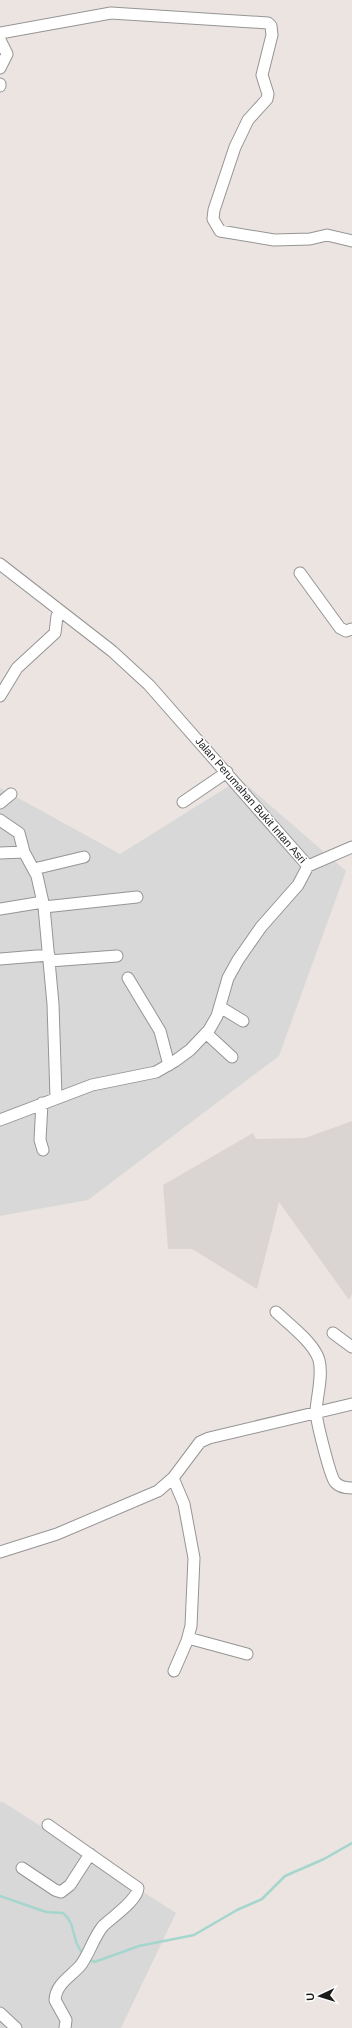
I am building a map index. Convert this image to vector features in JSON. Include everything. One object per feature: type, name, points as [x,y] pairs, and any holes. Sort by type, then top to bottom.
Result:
[{"type":"street","points":[[0,33],[111,14],[260,21],[270,24],[272,35],[262,75],[268,94],[267,99],[248,120],[238,140],[214,210],[213,219],[220,231],[230,234],[274,240],[310,239],[327,236],[352,241]]},
{"type":"street","points":[[0,40],[5,48],[6,55],[0,68]]},
{"type":"street","name":"Jalan Perumahan Bukit Intan Asri","points":[[0,564],[112,651],[149,685],[308,866],[302,880],[261,927],[238,960],[228,978],[217,1016],[206,1033],[190,1050],[169,1065],[152,1073],[100,1083],[56,1097],[0,1120]]},
{"type":"street","points":[[300,573],[340,628],[346,631],[352,629]]},
{"type":"street","points":[[0,696],[17,668],[55,633],[56,616],[60,611]]},
{"type":"street","points":[[183,802],[227,772]]},
{"type":"street","points":[[0,803],[11,794]]},
{"type":"street","points":[[0,820],[17,831],[24,852],[34,869],[44,905],[49,958],[56,1097]]},
{"type":"street","points":[[308,866],[352,847]]},
{"type":"street","points":[[0,853],[24,852]]},
{"type":"street","points":[[34,869],[84,857]]},
{"type":"street","points":[[0,909],[137,897]]},
{"type":"street","points":[[0,959],[116,956]]},
{"type":"street","points":[[128,978],[160,1031],[169,1065]]},
{"type":"street","points":[[220,1007],[243,1022]]},
{"type":"street","points":[[206,1033],[232,1057]]},
{"type":"street","points":[[42,1103],[40,1140],[43,1150]]},
{"type":"street","points":[[276,1312],[307,1342],[317,1355],[320,1367],[316,1413],[333,1479],[338,1485],[352,1488]]},
{"type":"street","points":[[333,1333],[352,1347]]},
{"type":"street","points":[[0,1552],[57,1534],[158,1491],[173,1478],[200,1442],[209,1438],[352,1404]]},
{"type":"street","points":[[173,1478],[184,1504],[194,1558],[191,1626],[188,1638],[174,1671]]},
{"type":"street","points":[[188,1638],[248,1654]]},
{"type":"street","points":[[48,1825],[136,1885],[138,1890],[128,1903],[102,1927],[80,1966],[68,1977],[56,1994],[56,2005],[66,2020],[65,2028]]},
{"type":"street","points":[[22,1868],[55,1890],[61,1892],[70,1885],[90,1854]]},
{"type":"street","points":[[0,2013],[16,2028]]},
{"type":"shaded area","points":[[240,779],[346,871],[279,1056],[88,1200],[0,1216],[0,788],[120,854]]},
{"type":"shaded area","points":[[352,1121],[352,1294],[349,1300],[279,1202],[257,1289],[192,1249],[168,1249],[163,1185],[253,1133],[256,1139],[305,1138]]},
{"type":"shaded area","points":[[0,1802],[3,1802],[176,1913],[121,2028],[0,2028]]},
{"type":"waterway","points":[[88,1958],[94,1962],[139,1946],[194,1935],[237,1910],[262,1899],[285,1876],[324,1859],[352,1843]]},
{"type":"waterway","points":[[0,1896],[46,1912],[63,1913],[70,1922],[77,1944],[84,1954]]}]
